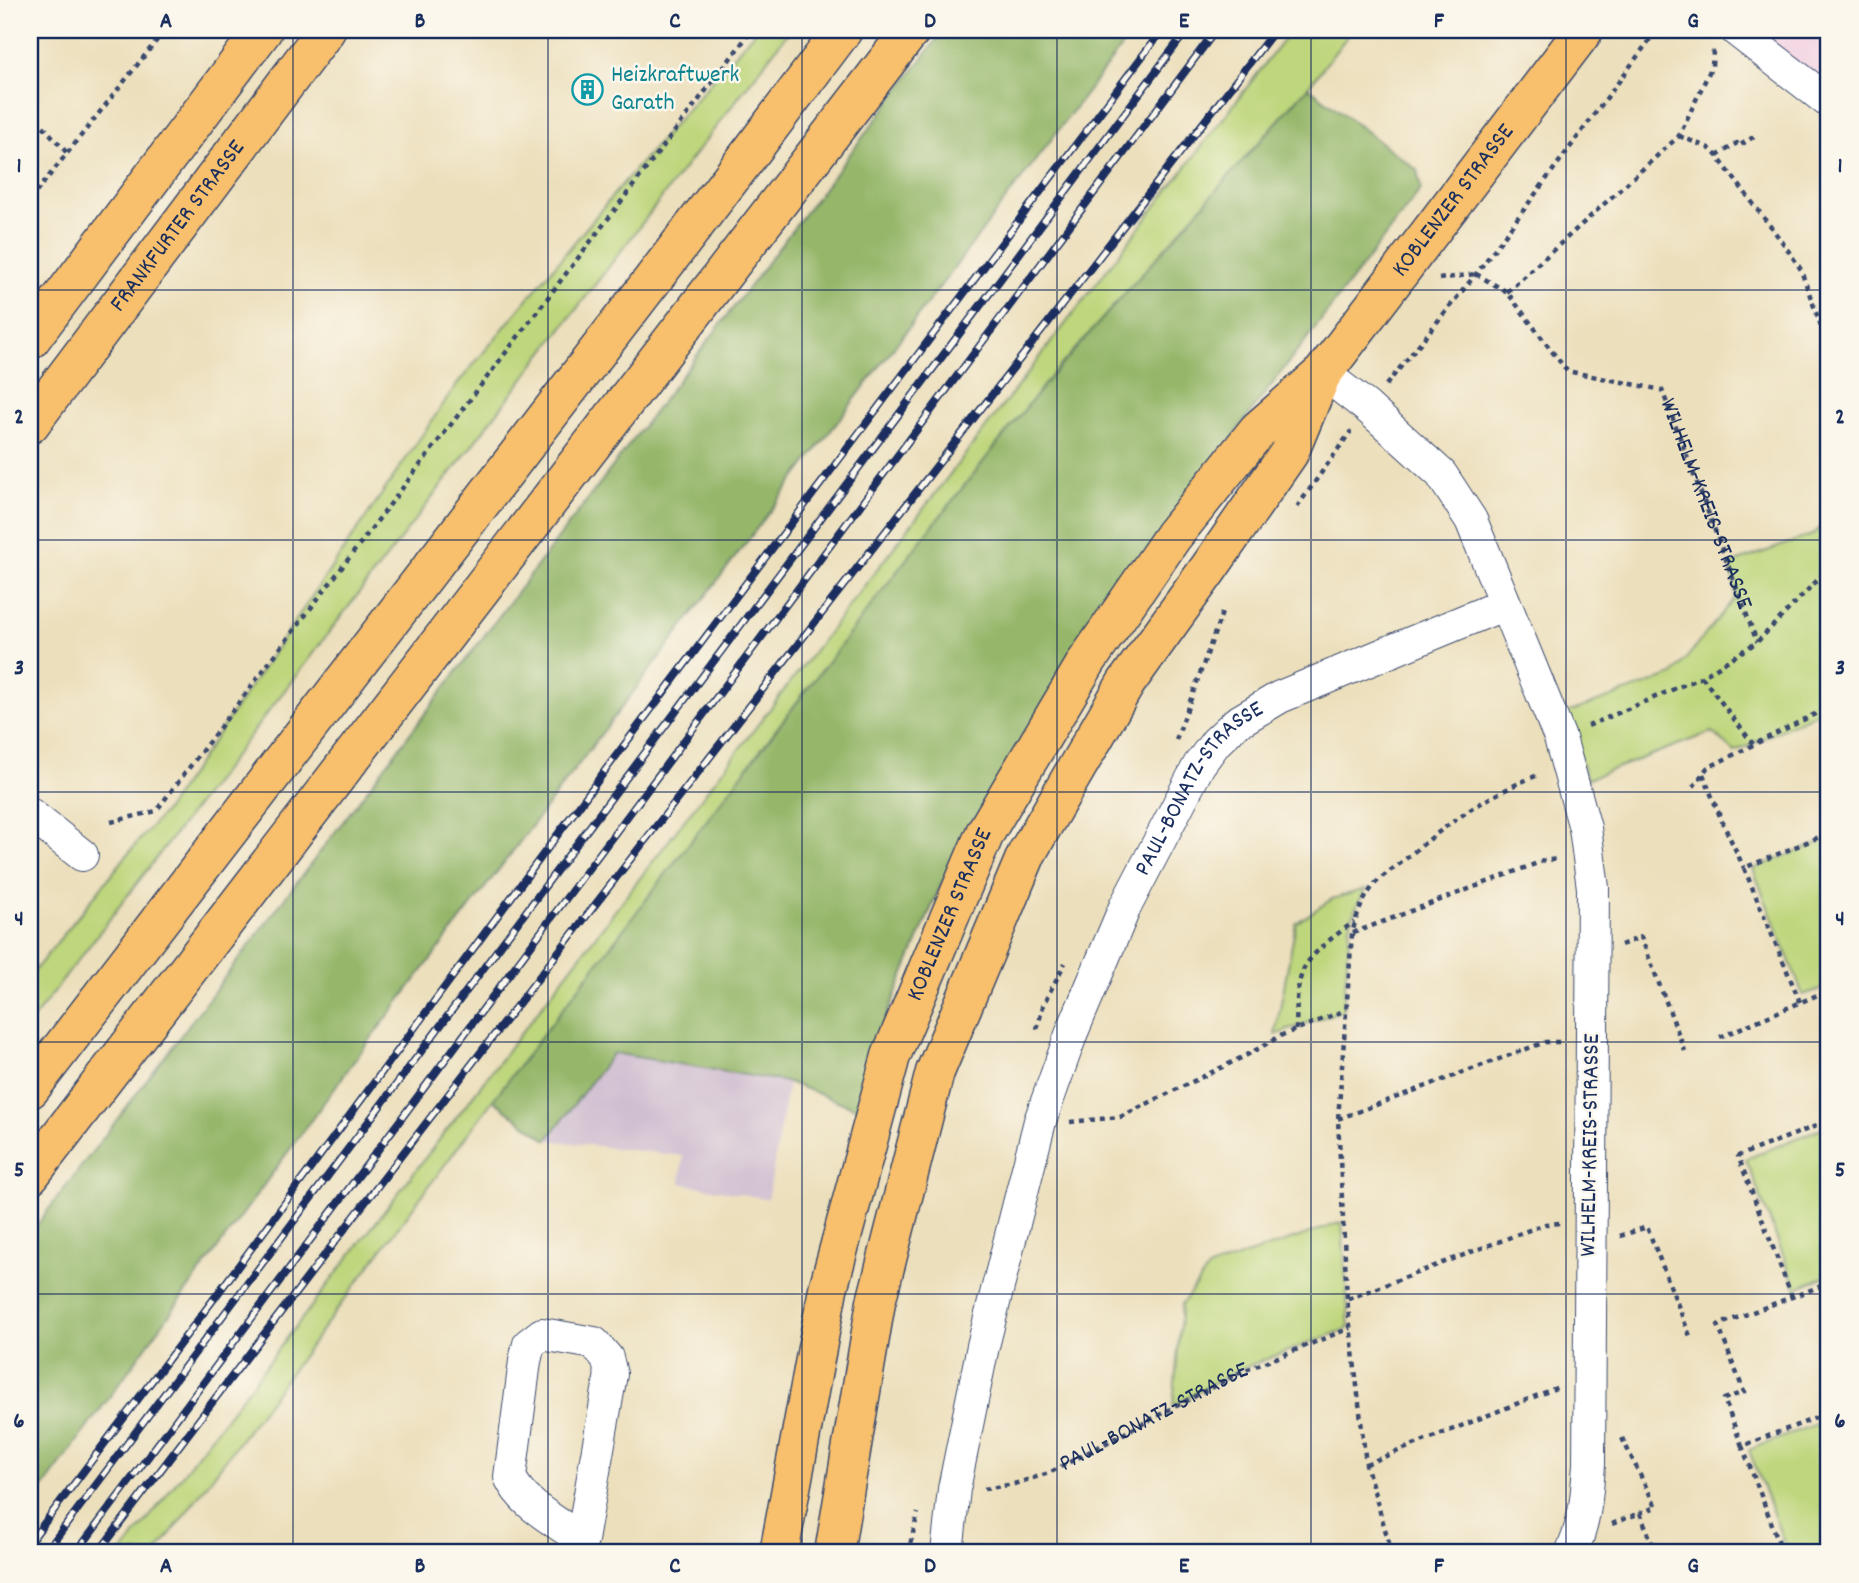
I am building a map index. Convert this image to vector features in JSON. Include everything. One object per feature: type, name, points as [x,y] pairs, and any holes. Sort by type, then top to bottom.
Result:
[{"type":"main road","name":"FRANKFURTER STRASSE","points":[[30,340],[263,30]]},
{"type":"main road","name":"FRANKFURTER STRASSE","points":[[30,424],[326,30]]},
{"type":"main road","points":[[30,1088],[843,30]]},
{"type":"main road","points":[[30,1175],[912,30]]},
{"type":"main road","name":"KOBLENZER STRASSE","points":[[779,1553],[828,1289],[891,1056],[985,833],[1087,661],[1173,536],[1258,430],[1323,373],[1584,30]]},
{"type":"main road","name":"KOBLENZER STRASSE","points":[[834,1553],[876,1302],[935,1072],[1027,853],[1126,683],[1289,453],[1323,373]]},
{"type":"street","points":[[1725,36],[1829,102]]},
{"type":"street","name":"WILHELM-KREIS-STRASSE","points":[[1323,373],[1367,407],[1441,474],[1471,520],[1564,751],[1585,828],[1593,888],[1589,1464],[1586,1511],[1575,1545]]},
{"type":"street","name":"PAUL-BONATZ-STRASSE","points":[[947,1553],[954,1489],[983,1346],[1040,1121],[1072,1032],[1125,907],[1199,765],[1216,742],[1236,723],[1280,697],[1505,604]]},
{"type":"street","points":[[30,814],[82,855]]},
{"type":"street","points":[[542,1334],[594,1343],[607,1359],[611,1374],[580,1547],[523,1496],[510,1478],[525,1361],[529,1344],[542,1334]]},
{"type":"path","points":[[30,200],[165,30]]},
{"type":"path","points":[[111,822],[156,811],[752,30]]},
{"type":"path","points":[[1367,407],[1476,274],[1657,30]]},
{"type":"path","points":[[1507,292],[1679,136],[1725,36]]},
{"type":"path","points":[[30,111],[67,153]]},
{"type":"path","points":[[1717,156],[1758,134]]},
{"type":"path","points":[[1679,136],[1709,148],[1717,156],[1783,243],[1800,268],[1829,348]]},
{"type":"path","name":"WILHELM-KREIS-STRASSE","points":[[1476,274],[1507,292],[1567,372],[1662,390],[1757,642]]},
{"type":"path","name":"WILHELM-KREIS-STRASSE","points":[[1564,751],[1702,677],[1757,642],[1829,568]]},
{"type":"path","points":[[1702,677],[1753,744]]},
{"type":"path","points":[[1693,787],[1707,768],[1829,707]]},
{"type":"path","points":[[1392,1553],[1366,1464],[1348,1299],[1338,1119],[1352,934],[1357,914],[1373,886],[1446,825],[1517,784],[1564,751]]},
{"type":"path","points":[[1703,774],[1800,1002]]},
{"type":"path","points":[[1744,868],[1829,833]]},
{"type":"path","points":[[1352,934],[1543,861]]},
{"type":"path","points":[[1296,1030],[1299,989],[1307,964],[1339,933],[1355,922]]},
{"type":"path","points":[[1593,956],[1641,937],[1685,1051]]},
{"type":"path","points":[[1720,1037],[1829,990]]},
{"type":"path","points":[[1040,1121],[1072,1122],[1120,1117],[1282,1035],[1346,1010]]},
{"type":"path","points":[[1338,1119],[1545,1042]]},
{"type":"path","points":[[1793,1297],[1738,1156],[1829,1121]]},
{"type":"path","points":[[1348,1299],[1545,1224]]},
{"type":"path","points":[[1590,1247],[1647,1227],[1690,1336]]},
{"type":"path","points":[[1783,1553],[1724,1399],[1744,1392],[1718,1325],[1829,1283]]},
{"type":"path","name":"PAUL-BONATZ-STRASSE","points":[[954,1489],[990,1489],[1049,1473],[1241,1372],[1350,1328]]},
{"type":"path","points":[[1366,1464],[1531,1399]]},
{"type":"path","points":[[1742,1446],[1829,1413]]},
{"type":"path","points":[[1575,1545],[1656,1507],[1620,1434]]},
{"type":"path","points":[[1640,1513],[1656,1553]]},
{"type":"shaded area","points":[[1736,30],[1829,30],[1829,102]]},
{"type":"shaded area","points":[[613,1053],[788,1082],[768,1199],[680,1183],[683,1156],[547,1140]]},
{"type":"green space","points":[[756,30],[790,30],[30,1023],[30,976],[166,810],[455,387],[620,187]]},
{"type":"green space","points":[[944,30],[1134,30],[357,1057],[30,1506],[30,1234]]},
{"type":"green space","points":[[1291,30],[1352,30],[1308,87],[1048,380],[915,548],[493,1100],[156,1553],[122,1553]]},
{"type":"green space","points":[[1308,87],[1417,170],[1421,189],[1241,425],[967,832],[942,882],[886,1017],[858,1109],[788,1082],[613,1053],[547,1140],[493,1100],[915,548],[1048,380]]},
{"type":"green space","points":[[1829,520],[1829,707],[1735,752],[1712,732],[1587,779],[1564,714],[1673,675],[1736,596],[1730,564],[1812,535]]},
{"type":"green space","points":[[1829,839],[1829,986],[1803,995],[1753,869]]},
{"type":"green space","points":[[1366,889],[1355,909],[1350,926],[1343,1010],[1275,1035],[1296,923],[1332,899]]},
{"type":"green space","points":[[1829,1125],[1829,1275],[1796,1288],[1746,1159]]},
{"type":"green space","points":[[1342,1222],[1349,1328],[1240,1369],[1173,1406],[1182,1304],[1209,1268]]},
{"type":"green space","points":[[1829,1419],[1829,1553],[1788,1553],[1749,1450]]},
{"type":"railway","points":[[30,1542],[1162,30]]},
{"type":"railway","points":[[45,1553],[1187,30]]},
{"type":"railway","points":[[76,1553],[1216,30]]},
{"type":"railway","points":[[98,1553],[537,980],[1275,30]]},
{"type":"place","name":"Heizkraftwerk Garath","points":[[588,90]]}]
